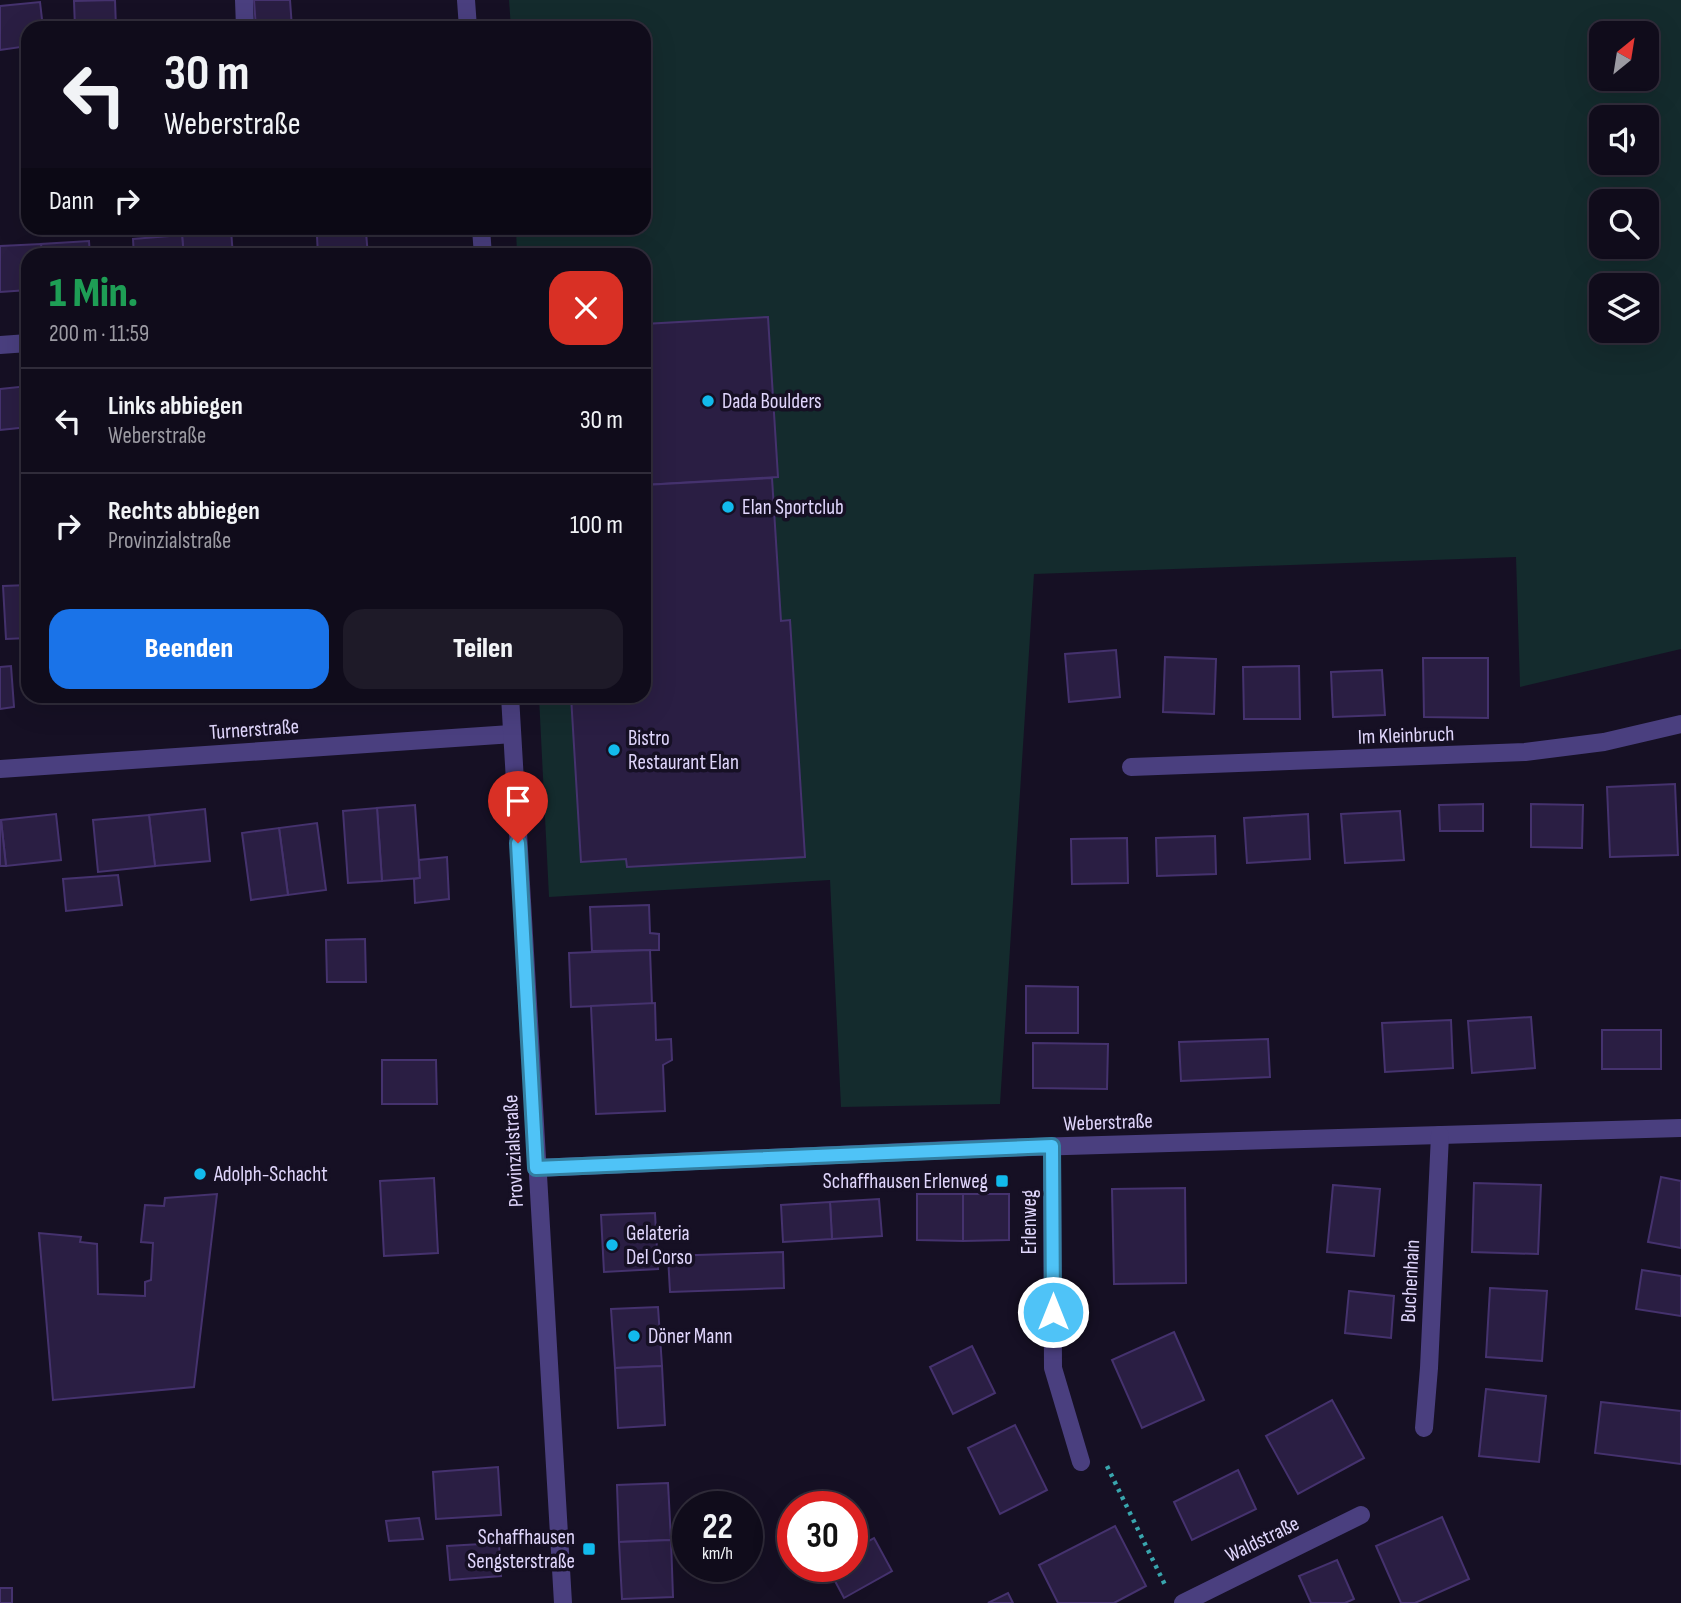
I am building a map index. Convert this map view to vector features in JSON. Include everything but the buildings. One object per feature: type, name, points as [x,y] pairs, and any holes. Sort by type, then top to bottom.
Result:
[{"type":"street","points":[[244,0],[245,21]]},
{"type":"street","points":[[466,0],[468,21]]},
{"type":"street","points":[[0,345],[21,344]]},
{"type":"street","name":"Provinzialstraße","points":[[510,703],[563,1603]]},
{"type":"street","name":"Im Kleinbruch","points":[[1131,767],[1525,752],[1604,742],[1681,724]]},
{"type":"street","name":"Turnerstraße","points":[[0,769],[512,734]]},
{"type":"street","name":"Weberstraße","points":[[536,1168],[1052,1146],[1681,1128]]},
{"type":"street","name":"Buchenhain","points":[[1424,1428],[1440,1135]]},
{"type":"street","name":"Erlenweg","points":[[1052,1146],[1053,1368],[1081,1462]]},
{"type":"street","name":"Waldstraße","points":[[1183,1603],[1361,1515]]},
{"type":"path","points":[[1081,1462],[1104,1460],[1168,1591]]},
{"type":"green space","points":[[509,0],[1681,0],[1681,649],[1520,687],[1516,557],[1034,574],[1000,1104],[841,1107],[830,880],[549,897],[539,703],[651,703],[651,248],[517,248],[516,235],[651,235],[651,21],[510,21]]},
{"type":"place","name":"Dada Boulders","points":[[708,401]]},
{"type":"place","name":"Elan Sportclub","points":[[728,507]]},
{"type":"place","name":"Bistro Restaurant Elan","points":[[614,750]]},
{"type":"place","name":"Adolph-Schacht","points":[[200,1174]]},
{"type":"place","name":"Schaffhausen Erlenweg","points":[[1002,1181]]},
{"type":"place","name":"Gelateria Del Corso","points":[[612,1245]]},
{"type":"place","name":"Döner Mann","points":[[634,1336]]},
{"type":"place","name":"Schaffhausen Sengsterstraße","points":[[589,1549]]},
{"type":"route","points":[[518,843],[536,1168],[1052,1146],[1053,1312]]}]
